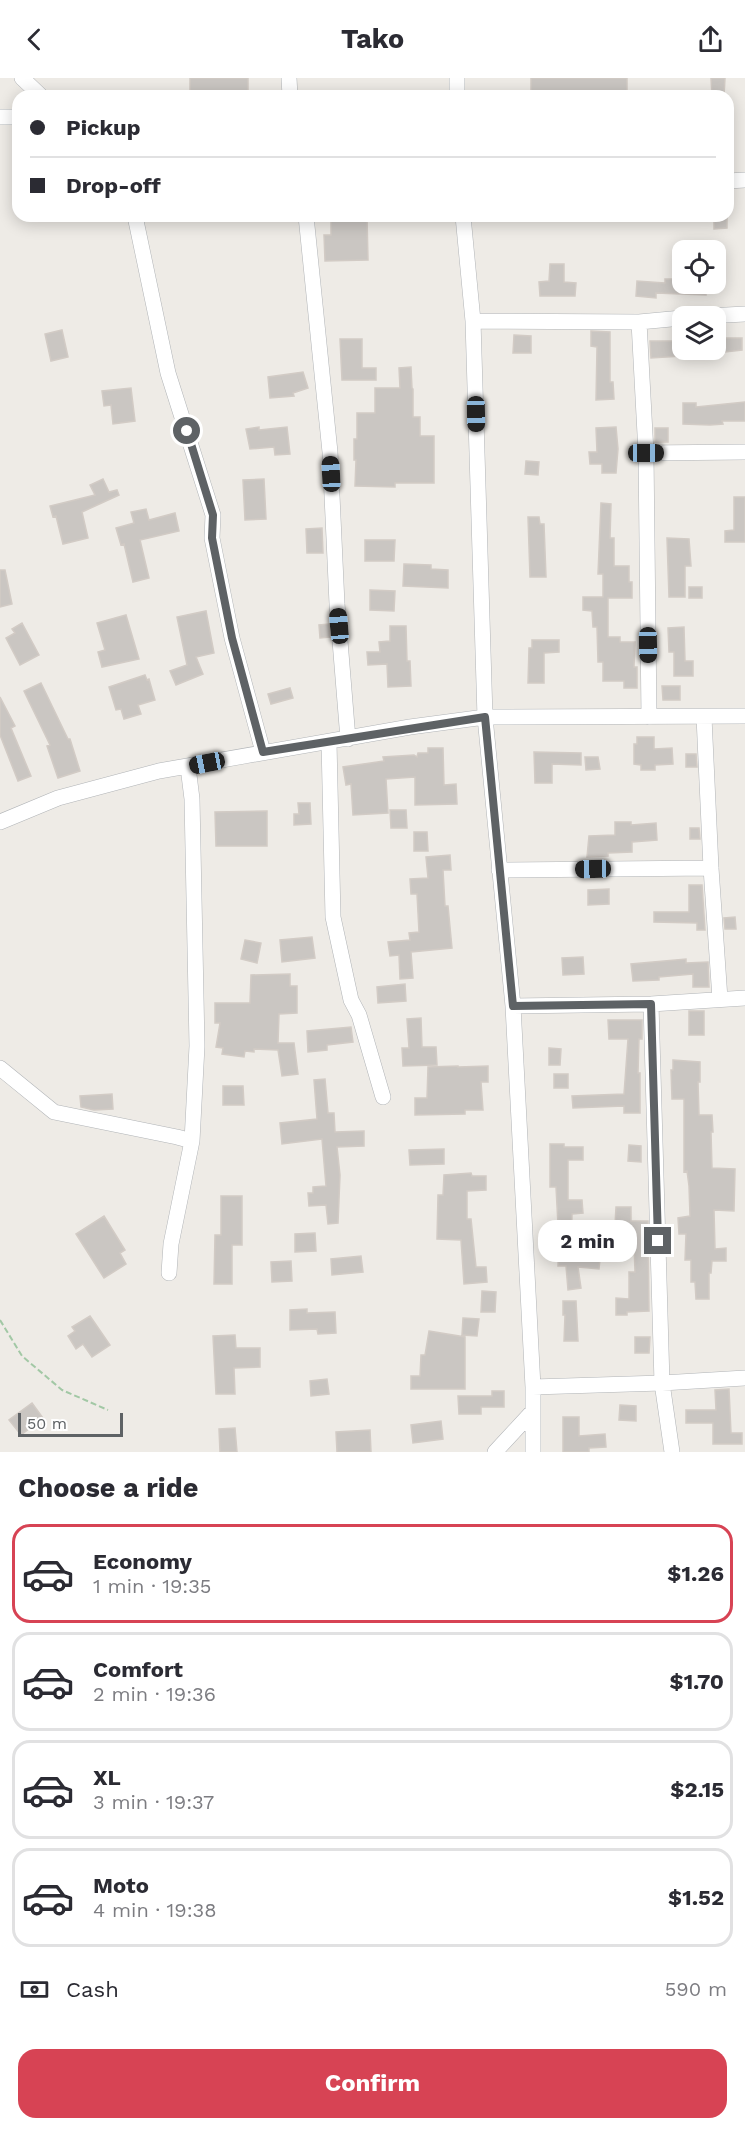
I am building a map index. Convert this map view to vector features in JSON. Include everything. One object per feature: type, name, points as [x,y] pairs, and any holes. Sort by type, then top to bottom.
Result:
[{"type":"street","points":[[22,78],[35,90]]},
{"type":"street","points":[[136,222],[168,373],[213,515],[212,538],[232,638],[263,752]]},
{"type":"street","points":[[307,222],[330,452],[337,604],[348,740]]},
{"type":"street","points":[[464,222],[473,321],[485,717],[513,1006],[533,1387],[533,1452]]},
{"type":"street","points":[[726,315],[745,314]]},
{"type":"street","points":[[473,321],[639,322],[672,319]]},
{"type":"street","points":[[639,322],[646,453],[649,717]]},
{"type":"street","points":[[646,453],[745,452]]},
{"type":"street","points":[[0,822],[58,798],[159,771],[263,752],[348,740],[411,727],[485,717],[745,716]]},
{"type":"street","points":[[704,717],[720,999]]},
{"type":"street","points":[[329,742],[333,917],[351,1000],[359,1015],[383,1097]]},
{"type":"street","points":[[169,1273],[171,1244],[192,1142],[197,1046],[192,799],[188,767]]},
{"type":"street","points":[[499,870],[711,868]]},
{"type":"street","points":[[513,1006],[651,1004],[745,998]]},
{"type":"street","points":[[651,1004],[662,1383],[672,1452]]},
{"type":"street","points":[[0,1068],[54,1112],[192,1142]]},
{"type":"street","points":[[533,1387],[745,1378]]},
{"type":"street","points":[[495,1452],[532,1412]]},
{"type":"path","points":[[0,1320],[22,1356],[62,1390],[108,1410]]},
{"type":"building","points":[[190,78],[248,78],[248,90],[190,90]]},
{"type":"building","points":[[531,78],[627,78],[627,90],[531,90]]},
{"type":"building","points":[[711,78],[725,78],[724,90],[712,90]]},
{"type":"building","points":[[331,222],[367,222],[368,260],[325,261],[324,235],[331,235]]},
{"type":"building","points":[[714,222],[727,222],[727,228],[714,229]]},
{"type":"building","points":[[550,264],[564,264],[564,282],[576,283],[575,296],[540,296],[539,282],[549,281]]},
{"type":"building","points":[[665,279],[672,279],[672,294],[656,293],[656,298],[636,296],[637,281],[665,283]]},
{"type":"building","points":[[62,330],[68,357],[51,361],[45,334]]},
{"type":"building","points":[[591,331],[610,332],[610,382],[613,382],[614,399],[596,400],[597,347],[591,346]]},
{"type":"building","points":[[514,335],[531,336],[531,353],[513,353]]},
{"type":"building","points":[[726,338],[742,338],[742,350],[726,352]]},
{"type":"building","points":[[340,339],[362,339],[362,368],[376,368],[376,380],[342,380]]},
{"type":"building","points":[[650,341],[672,341],[672,357],[651,358]]},
{"type":"building","points":[[411,367],[413,417],[420,417],[420,436],[434,436],[434,483],[395,483],[395,487],[355,486],[354,439],[357,439],[357,413],[375,413],[375,388],[400,388],[399,368]]},
{"type":"building","points":[[303,372],[308,388],[293,393],[294,396],[270,398],[268,377]]},
{"type":"building","points":[[131,388],[135,421],[113,424],[111,405],[104,406],[102,391]]},
{"type":"building","points":[[745,402],[745,421],[722,421],[723,424],[710,425],[683,424],[683,403],[696,403],[696,407]]},
{"type":"building","points":[[259,427],[259,430],[287,427],[290,454],[275,455],[274,447],[250,449],[246,429]]},
{"type":"building","points":[[616,427],[618,449],[616,473],[602,473],[602,464],[590,464],[589,452],[597,452],[596,428]]},
{"type":"building","points":[[655,428],[668,428],[668,442],[655,442]]},
{"type":"building","points":[[526,461],[539,462],[538,475],[525,474]]},
{"type":"building","points":[[103,479],[109,492],[117,490],[119,495],[82,512],[88,538],[63,544],[56,516],[53,517],[50,506],[95,495],[90,485]]},
{"type":"building","points":[[264,479],[266,519],[245,520],[243,480]]},
{"type":"building","points":[[734,497],[745,497],[745,542],[725,542],[725,531],[734,530]]},
{"type":"building","points":[[601,503],[611,504],[610,538],[614,538],[614,566],[629,566],[629,582],[632,582],[632,598],[608,598],[608,637],[620,637],[620,642],[635,642],[634,667],[637,667],[637,688],[624,688],[624,681],[603,681],[603,662],[598,662],[597,627],[593,627],[592,611],[583,610],[583,597],[603,597],[603,574],[598,574]]},
{"type":"building","points":[[146,509],[149,520],[175,513],[179,531],[140,540],[149,578],[133,582],[124,544],[121,545],[116,528],[134,523],[131,512]]},
{"type":"building","points":[[528,517],[539,517],[540,524],[544,524],[546,577],[530,577]]},
{"type":"building","points":[[322,528],[323,553],[307,553],[306,529]]},
{"type":"building","points":[[667,538],[689,539],[691,566],[685,566],[685,597],[669,597]]},
{"type":"building","points":[[365,540],[395,540],[394,561],[365,561]]},
{"type":"building","points":[[404,564],[431,565],[431,569],[448,570],[448,588],[403,586]]},
{"type":"building","points":[[0,570],[5,570],[12,604],[0,607]]},
{"type":"building","points":[[689,587],[702,587],[702,598],[689,598]]},
{"type":"building","points":[[370,590],[395,591],[394,611],[370,610]]},
{"type":"building","points":[[206,611],[214,653],[196,657],[203,674],[176,685],[170,671],[187,665],[177,617]]},
{"type":"building","points":[[126,615],[139,659],[102,667],[98,652],[105,650],[97,623]]},
{"type":"building","points":[[22,623],[39,655],[20,665],[6,638],[15,633],[12,629]]},
{"type":"building","points":[[329,624],[330,637],[320,638],[319,625]]},
{"type":"building","points":[[390,626],[406,626],[407,661],[410,661],[411,686],[388,687],[387,664],[368,665],[367,652],[380,652],[379,642],[390,641]]},
{"type":"building","points":[[684,627],[685,661],[693,661],[693,676],[674,676],[674,652],[669,652],[668,628]]},
{"type":"building","points":[[532,640],[559,640],[559,652],[544,653],[544,683],[528,683],[529,648],[532,648]]},
{"type":"building","points":[[145,675],[147,680],[149,679],[155,700],[138,705],[141,714],[124,719],[121,709],[116,710],[109,687]]},
{"type":"building","points":[[41,683],[70,739],[80,771],[58,778],[47,746],[50,745],[24,691]]},
{"type":"building","points":[[662,686],[680,686],[680,700],[663,700]]},
{"type":"building","points":[[290,688],[293,698],[271,704],[268,694]]},
{"type":"building","points":[[0,697],[15,726],[11,728],[31,776],[18,781],[0,735]]},
{"type":"building","points":[[637,737],[654,737],[654,749],[672,748],[673,764],[655,765],[655,770],[641,770],[641,765],[634,764],[634,744],[637,744]]},
{"type":"building","points":[[428,748],[443,748],[444,785],[456,784],[457,804],[415,805],[415,777],[386,779],[388,813],[353,815],[351,784],[346,785],[343,767],[384,761],[383,757],[414,755],[417,757],[418,753],[428,753]]},
{"type":"building","points":[[534,752],[581,753],[581,765],[552,764],[552,783],[535,783]]},
{"type":"building","points":[[686,754],[696,754],[697,767],[686,767]]},
{"type":"building","points":[[585,757],[598,757],[600,769],[586,770]]},
{"type":"building","points":[[298,803],[310,803],[311,824],[294,825],[294,814],[299,814]]},
{"type":"building","points":[[390,810],[406,810],[407,828],[391,828]]},
{"type":"building","points":[[267,811],[267,846],[216,846],[215,812]]},
{"type":"building","points":[[615,822],[631,822],[631,825],[656,823],[657,840],[632,842],[632,852],[587,857],[589,836],[615,835]]},
{"type":"building","points":[[690,828],[699,828],[700,839],[690,839]]},
{"type":"building","points":[[414,832],[427,832],[428,851],[414,851]]},
{"type":"building","points":[[450,855],[451,870],[443,870],[445,906],[448,906],[452,948],[411,952],[413,978],[400,979],[399,955],[390,956],[388,942],[410,940],[409,933],[419,932],[417,894],[411,894],[410,879],[428,878],[426,857]]},
{"type":"building","points":[[689,885],[702,885],[705,930],[697,930],[697,923],[654,922],[654,912],[689,912]]},
{"type":"building","points":[[609,889],[609,904],[588,905],[588,890]]},
{"type":"building","points":[[735,917],[736,929],[725,929],[724,918]]},
{"type":"building","points":[[312,937],[315,958],[282,962],[280,940]]},
{"type":"building","points":[[245,940],[261,943],[257,963],[241,959]]},
{"type":"building","points":[[583,957],[584,974],[563,975],[562,958]]},
{"type":"building","points":[[686,959],[686,963],[708,962],[709,987],[693,987],[693,974],[659,977],[659,980],[633,981],[631,964]]},
{"type":"building","points":[[290,974],[290,986],[297,986],[297,1013],[279,1014],[278,1043],[294,1043],[298,1074],[282,1076],[278,1050],[254,1049],[254,1052],[245,1051],[244,1057],[222,1054],[223,1048],[216,1047],[220,1023],[215,1023],[215,1003],[250,1003],[251,975]]},
{"type":"building","points":[[405,984],[406,1001],[378,1003],[377,987]]},
{"type":"building","points":[[689,1011],[704,1011],[704,1035],[689,1035]]},
{"type":"building","points":[[421,1018],[422,1047],[436,1047],[437,1065],[403,1066],[402,1048],[409,1048],[407,1019]]},
{"type":"building","points":[[608,1020],[642,1020],[638,1073],[640,1073],[640,1113],[624,1113],[624,1106],[573,1108],[572,1096],[624,1094],[628,1039],[609,1039]]},
{"type":"building","points":[[351,1027],[353,1042],[327,1045],[327,1050],[308,1052],[307,1031]]},
{"type":"building","points":[[549,1048],[561,1049],[560,1065],[549,1065]]},
{"type":"building","points":[[673,1060],[700,1062],[699,1115],[712,1115],[712,1168],[735,1169],[734,1211],[714,1210],[715,1249],[726,1248],[726,1261],[712,1261],[711,1273],[709,1273],[709,1299],[696,1299],[695,1282],[691,1282],[691,1260],[685,1260],[686,1234],[679,1234],[678,1218],[690,1216],[689,1186],[687,1171],[684,1172],[684,1099],[672,1099]]},
{"type":"building","points":[[488,1066],[488,1082],[481,1082],[483,1110],[465,1110],[465,1114],[415,1115],[415,1098],[427,1098],[428,1067]]},
{"type":"building","points":[[554,1074],[568,1074],[568,1088],[554,1088]]},
{"type":"building","points":[[325,1079],[328,1113],[334,1113],[335,1132],[364,1131],[364,1146],[337,1147],[340,1175],[338,1223],[328,1224],[326,1205],[309,1206],[308,1193],[313,1193],[313,1187],[326,1186],[322,1139],[282,1144],[280,1123],[317,1119],[314,1080]]},
{"type":"building","points":[[223,1086],[243,1086],[244,1105],[223,1105]]},
{"type":"building","points":[[112,1094],[113,1109],[94,1110],[81,1107],[80,1096]]},
{"type":"building","points":[[550,1144],[583,1147],[583,1160],[568,1160],[568,1200],[582,1200],[583,1213],[572,1214],[571,1249],[601,1250],[599,1269],[578,1267],[581,1288],[568,1290],[566,1266],[558,1266],[559,1243],[554,1243],[554,1225],[558,1225],[556,1187],[550,1187]]},
{"type":"building","points":[[629,1145],[641,1146],[641,1162],[628,1161]]},
{"type":"building","points":[[444,1149],[444,1164],[410,1165],[409,1150]]},
{"type":"building","points":[[471,1173],[472,1176],[486,1176],[486,1190],[467,1191],[467,1219],[471,1219],[476,1267],[486,1267],[487,1282],[464,1284],[461,1240],[437,1239],[438,1195],[443,1195],[444,1175]]},
{"type":"building","points":[[221,1196],[242,1196],[242,1245],[232,1245],[232,1284],[214,1284],[215,1235],[221,1235]]},
{"type":"building","points":[[616,1207],[631,1207],[631,1221],[648,1221],[649,1311],[616,1315],[616,1298],[629,1299],[629,1272],[635,1272],[634,1243],[602,1243],[602,1230],[609,1230],[609,1225],[615,1225]]},
{"type":"building","points":[[104,1216],[125,1250],[120,1253],[126,1264],[104,1278],[76,1234]]},
{"type":"building","points":[[315,1233],[316,1251],[295,1252],[295,1234]]},
{"type":"building","points":[[361,1256],[363,1272],[332,1275],[331,1259]]},
{"type":"building","points":[[291,1261],[292,1281],[272,1282],[271,1262]]},
{"type":"building","points":[[482,1291],[496,1292],[495,1312],[481,1312]]},
{"type":"building","points":[[563,1301],[576,1301],[578,1341],[564,1341]]},
{"type":"building","points":[[307,1309],[307,1313],[335,1312],[336,1333],[318,1334],[317,1329],[290,1330],[290,1310]]},
{"type":"building","points":[[90,1316],[110,1345],[92,1357],[83,1344],[76,1349],[68,1336],[75,1331],[72,1327]]},
{"type":"building","points":[[463,1318],[479,1319],[477,1336],[462,1335]]},
{"type":"building","points":[[429,1331],[465,1337],[465,1389],[411,1389],[411,1376],[420,1376],[421,1355],[425,1355]]},
{"type":"building","points":[[235,1335],[236,1348],[260,1348],[260,1367],[234,1368],[235,1394],[216,1394],[213,1336]]},
{"type":"building","points":[[635,1337],[650,1337],[649,1353],[635,1353]]},
{"type":"building","points":[[327,1379],[329,1394],[311,1396],[310,1381]]},
{"type":"building","points":[[729,1389],[731,1433],[742,1433],[742,1444],[713,1444],[713,1423],[686,1423],[686,1410],[716,1410],[715,1390]]},
{"type":"building","points":[[492,1391],[504,1391],[504,1407],[481,1407],[481,1414],[459,1414],[458,1396],[492,1396]]},
{"type":"building","points":[[32,1403],[43,1418],[21,1435],[9,1420]]},
{"type":"building","points":[[620,1405],[636,1406],[636,1421],[619,1420]]},
{"type":"building","points":[[563,1417],[579,1417],[579,1436],[605,1434],[606,1447],[589,1448],[589,1452],[563,1452]]},
{"type":"building","points":[[441,1421],[443,1439],[413,1443],[411,1425]]},
{"type":"building","points":[[235,1428],[237,1452],[220,1452],[219,1429]]},
{"type":"building","points":[[370,1430],[371,1452],[337,1452],[336,1432]]},
{"type":"route","points":[[187,431],[213,515],[212,538],[232,638],[263,752],[485,717],[513,1006],[651,1004],[658,1241]]}]
